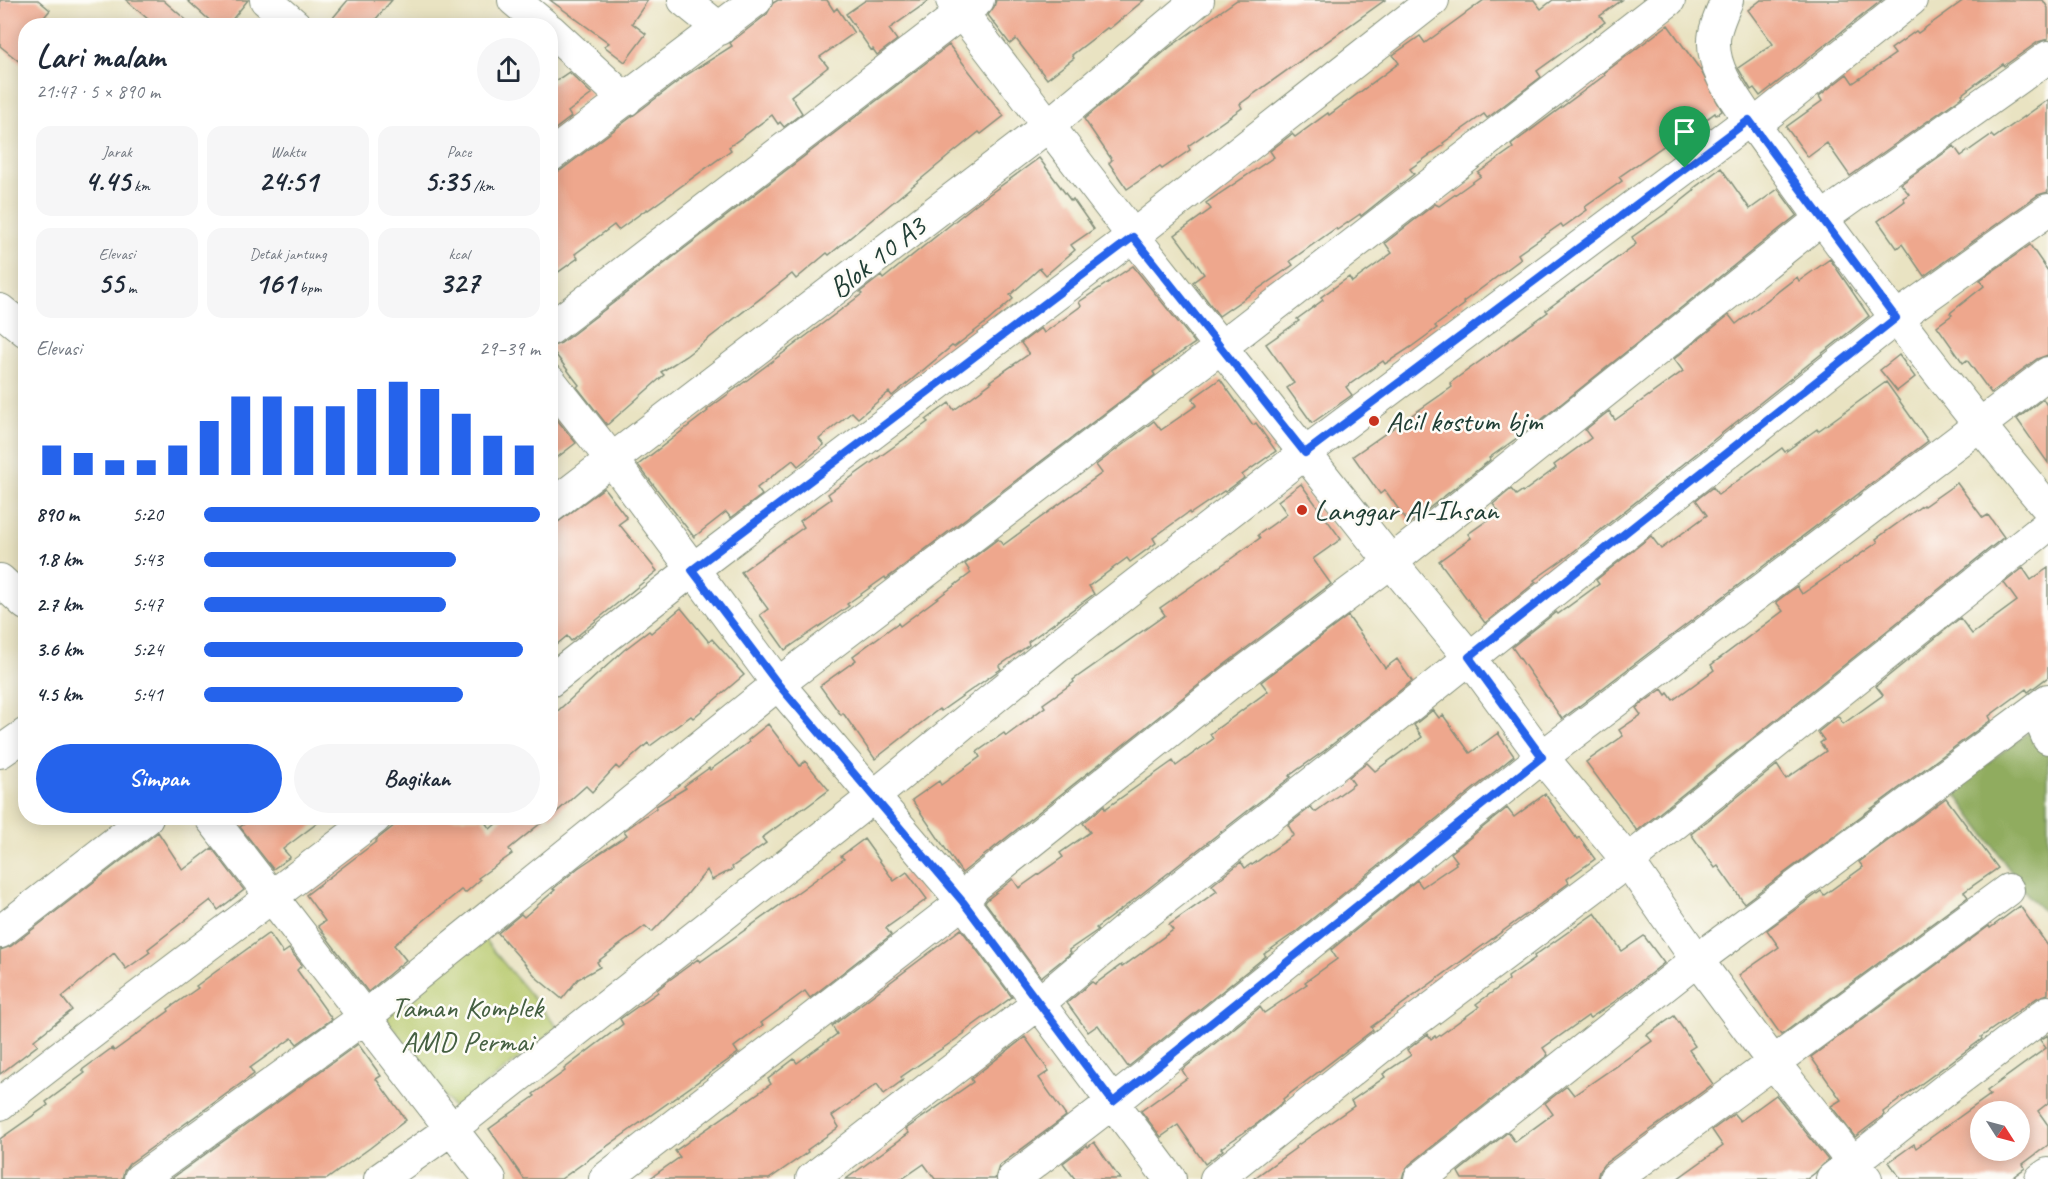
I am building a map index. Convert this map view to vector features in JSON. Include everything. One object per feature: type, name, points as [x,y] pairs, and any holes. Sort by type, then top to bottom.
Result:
[{"type":"street","points":[[266,0],[287,18]]},
{"type":"street","points":[[514,0],[535,18]]},
{"type":"street","points":[[684,0],[720,29]]},
{"type":"street","points":[[558,150],[756,0]]},
{"type":"street","name":"Blok 10 A3","points":[[558,501],[1049,125],[1198,0]]},
{"type":"street","points":[[558,675],[692,570],[1133,237],[1432,0]]},
{"type":"street","points":[[140,1179],[365,1017],[778,684],[1221,347],[1669,0]]},
{"type":"street","points":[[1727,0],[1713,44],[1719,69],[1751,123],[1978,426],[2048,508]]},
{"type":"street","points":[[380,1179],[451,1129],[873,798],[1057,646],[1305,453],[1751,123],[1911,0]]},
{"type":"street","points":[[558,323],[964,4],[1049,125],[1133,237],[1469,657],[1542,757],[1628,861],[1851,1173],[1946,1089],[2048,1012]]},
{"type":"street","points":[[558,37],[626,100]]},
{"type":"street","points":[[605,1179],[963,902],[975,886],[1231,682],[1391,562],[1821,219],[2048,57]]},
{"type":"street","points":[[812,1179],[1039,1003],[1129,927],[1896,318],[2048,210]]},
{"type":"street","points":[[0,310],[18,325]]},
{"type":"street","points":[[1013,1179],[1113,1102],[1542,757],[2048,373]]},
{"type":"street","points":[[558,391],[612,460],[778,684],[963,902],[1170,1179]]},
{"type":"street","points":[[1216,1179],[1378,1049],[1628,861],[2048,525]]},
{"type":"street","points":[[0,580],[18,597]]},
{"type":"street","points":[[1420,1179],[1697,960],[1824,864],[2044,716]]},
{"type":"street","points":[[0,752],[18,740]]},
{"type":"street","points":[[0,932],[138,825]]},
{"type":"street","points":[[216,825],[490,1179]]},
{"type":"street","points":[[0,1104],[56,1059],[366,825]]},
{"type":"street","points":[[1615,1179],[2008,890]]},
{"type":"street","points":[[2041,1179],[2048,1174]]},
{"type":"green space","points":[[2048,718],[2048,916],[2029,897],[1952,789]]},
{"type":"green space","name":"Taman Komplek AMD Permai","points":[[483,938],[558,1028],[454,1109],[382,1013]]},
{"type":"building","points":[[0,0],[38,0],[50,10],[44,18],[18,18],[18,61],[0,46]]},
{"type":"building","points":[[126,0],[163,0],[184,18],[147,18]]},
{"type":"building","points":[[187,0],[248,0],[233,18],[207,18]]},
{"type":"building","points":[[348,0],[392,0],[377,18],[333,18]]},
{"type":"building","points":[[550,0],[648,0],[632,23],[646,34],[625,62],[604,46],[609,43]]},
{"type":"building","points":[[778,0],[827,0],[834,11],[837,8],[854,33],[820,57],[828,67],[791,96],[802,113],[784,127],[780,122],[778,124],[772,115],[729,147],[731,150],[648,210],[618,230],[614,225],[575,254],[578,258],[558,272],[558,171],[688,74],[732,46],[730,43],[767,14],[773,3]]},
{"type":"building","points":[[866,0],[930,0],[889,29],[897,40],[877,55],[846,14]]},
{"type":"building","points":[[996,0],[1144,0],[1072,55],[1074,58],[1047,79],[1016,39],[1010,44],[988,15]]},
{"type":"building","points":[[1237,0],[1385,0],[1240,104],[1242,108],[1188,146],[1190,150],[1127,189],[1109,163],[1112,160],[1084,119],[1170,47]]},
{"type":"building","points":[[1484,0],[1534,0],[1541,9],[1553,0],[1622,0],[1600,16],[1605,22],[1537,71],[1541,77],[1490,116],[1487,118],[1484,114],[1443,143],[1444,145],[1410,169],[1414,174],[1361,216],[1360,214],[1337,230],[1336,228],[1290,261],[1293,265],[1219,316],[1193,282],[1204,274],[1175,235],[1211,209],[1206,203],[1274,157],[1270,151],[1292,134],[1295,137],[1328,113],[1329,115],[1399,63],[1393,55],[1420,36],[1425,43]]},
{"type":"building","points":[[1761,0],[1882,0],[1760,96],[1754,88],[1751,90],[1738,68],[1773,44],[1748,10]]},
{"type":"building","points":[[1964,0],[2043,0],[2048,8],[2048,39],[2038,42],[2004,66],[2003,64],[1962,94],[1963,96],[1850,176],[1827,143],[1808,157],[1786,127],[1822,101],[1819,96],[1847,74],[1853,83],[1895,54],[1891,49]]},
{"type":"building","points":[[1668,25],[1701,71],[1722,111],[1716,115],[1715,113],[1693,129],[1691,127],[1619,177],[1622,181],[1585,207],[1587,210],[1563,227],[1561,224],[1518,254],[1521,259],[1463,302],[1465,304],[1435,326],[1437,328],[1385,364],[1383,361],[1346,387],[1352,395],[1312,423],[1287,388],[1294,383],[1266,344],[1299,321],[1297,319],[1323,300],[1321,297],[1349,277],[1352,282],[1392,253],[1385,243],[1435,204],[1439,206],[1481,176],[1478,173],[1513,148],[1511,145]]},
{"type":"building","points":[[949,45],[1004,116],[950,155],[829,255],[827,253],[796,279],[792,274],[686,356],[661,372],[664,375],[607,425],[577,387],[579,385],[558,357],[558,344]]},
{"type":"building","points":[[569,72],[592,94],[568,112],[571,117],[558,127],[558,80]]},
{"type":"building","points":[[2048,100],[2048,192],[2038,195],[1924,276],[1902,244],[1897,248],[1878,221],[1905,201],[1903,198],[1909,194],[1901,184],[1954,146],[1961,156],[1991,135],[1994,138]]},
{"type":"building","points":[[1039,158],[1094,229],[1071,245],[1075,250],[1046,275],[1040,268],[1010,295],[1013,299],[988,321],[954,347],[952,346],[892,396],[889,392],[858,418],[852,412],[819,439],[824,445],[798,466],[793,460],[757,488],[762,495],[731,518],[726,512],[694,537],[638,465],[707,410],[862,294],[860,292],[881,276],[883,279],[976,204]]},
{"type":"building","points":[[1721,168],[1750,209],[1778,189],[1797,215],[1409,524],[1385,490],[1380,494],[1353,456],[1452,387],[1450,383],[1636,244],[1632,237],[1665,214]]},
{"type":"building","points":[[2030,245],[2048,271],[2048,355],[2037,359],[1991,393],[1967,360],[1963,363],[1937,326],[1984,286],[1980,280]]},
{"type":"building","points":[[1830,259],[1869,316],[1568,556],[1534,580],[1536,582],[1485,623],[1439,561],[1471,538],[1468,534],[1499,512],[1493,504],[1511,489],[1516,495],[1523,492],[1556,468],[1554,465],[1591,438],[1585,430],[1609,411],[1615,420],[1683,371],[1674,359],[1729,315],[1736,324],[1797,277],[1799,281]]},
{"type":"building","points":[[1133,266],[1195,343],[1153,372],[1155,375],[886,579],[885,577],[847,604],[849,606],[785,650],[760,615],[768,609],[741,572],[804,527],[800,521],[831,499],[828,494],[928,422],[926,420],[949,403],[954,410],[1029,354],[1021,343],[1041,328],[1044,333],[1081,306],[1079,302]]},
{"type":"building","points":[[1899,355],[1915,377],[1897,391],[1880,370]]},
{"type":"building","points":[[1220,379],[1253,425],[1256,423],[1276,451],[1242,475],[1244,478],[1225,492],[1190,514],[1189,512],[1153,538],[1156,543],[1130,562],[1127,558],[1089,586],[1094,594],[1028,642],[1029,645],[999,666],[1001,669],[941,711],[939,709],[875,759],[843,713],[841,715],[820,686],[856,660],[853,656],[898,623],[900,626],[971,573],[965,564],[998,539],[1003,545],[1102,473],[1096,465],[1154,421],[1161,430],[1197,405],[1192,399]]},
{"type":"building","points":[[1886,382],[1928,441],[1562,719],[1512,647],[1556,612],[1558,614],[1599,584],[1596,580],[1651,536],[1661,549],[1707,515],[1696,500],[1713,487],[1718,495],[1782,448],[1785,452]]},
{"type":"building","points":[[2043,399],[2048,407],[2048,463],[2017,419]]},
{"type":"building","points":[[558,421],[576,443],[558,457]]},
{"type":"building","points":[[1957,483],[1983,518],[1988,515],[2004,537],[1637,831],[1586,762],[1623,736],[1619,730],[1641,715],[1636,708],[1662,689],[1673,700],[1714,670],[1711,665],[1783,611],[1776,602],[1797,586],[1802,594],[1878,542],[1876,539]]},
{"type":"building","points":[[1301,484],[1341,539],[1313,559],[1331,584],[1220,668],[962,873],[912,800],[939,781],[941,785],[980,757],[977,752],[1004,733],[1006,736],[1045,707],[1043,704],[1074,682],[1073,680],[1165,615],[1160,608],[1260,538],[1258,535],[1287,514],[1278,501]]},
{"type":"building","points":[[604,488],[627,518],[619,524],[657,571],[571,641],[567,636],[558,643],[558,522]]},
{"type":"building","points":[[2023,568],[2031,580],[2048,568],[2048,677],[2028,692],[2026,689],[1989,716],[1991,720],[1744,903],[1718,866],[1715,868],[1691,834],[1777,765],[1786,779],[1826,751],[1820,743],[1824,740],[1818,732],[1838,716],[1843,724],[1883,695],[1876,686],[1960,618],[1972,634],[2017,601],[2004,583]]},
{"type":"building","points":[[681,608],[709,642],[712,639],[744,675],[693,718],[691,716],[650,746],[648,743],[619,769],[616,766],[592,792],[586,786],[558,811],[558,711],[624,650],[649,631],[651,633]]},
{"type":"building","points":[[1348,616],[1385,668],[1397,659],[1412,681],[1096,928],[1098,930],[1069,950],[1071,953],[1041,977],[985,902],[1013,879],[1019,888],[1063,857],[1060,853],[1090,832],[1083,823],[1104,806],[1105,809],[1173,761],[1176,766],[1213,739],[1210,734],[1268,691],[1261,682]]},
{"type":"building","points":[[1433,710],[1439,718],[1443,715],[1470,753],[1498,733],[1514,756],[1297,931],[1264,954],[1266,956],[1128,1067],[1098,1025],[1088,1032],[1067,1003],[1092,982],[1095,984],[1121,965],[1122,967],[1173,930],[1169,925],[1217,891],[1212,885],[1241,862],[1245,868],[1252,865],[1294,835],[1288,825],[1311,807],[1315,812],[1354,784],[1349,777],[1367,763],[1375,771],[1422,737],[1414,725]]},
{"type":"building","points":[[768,724],[800,766],[805,761],[829,790],[762,838],[766,843],[732,867],[733,869],[712,880],[707,870],[652,932],[645,926],[597,962],[600,967],[578,979],[562,999],[538,979],[498,933],[521,914],[524,917],[578,868],[627,835],[624,831],[656,806],[686,788],[684,786],[749,742],[748,740]]},
{"type":"building","points":[[1545,794],[1577,839],[1579,837],[1595,859],[1567,879],[1569,883],[1371,1027],[1373,1030],[1283,1099],[1284,1101],[1258,1123],[1221,1148],[1223,1150],[1205,1164],[1178,1125],[1161,1137],[1141,1111],[1187,1078],[1182,1070],[1260,1007],[1264,1013],[1307,984],[1305,982],[1337,959],[1331,950],[1417,880],[1422,887],[1456,864],[1457,861],[1451,853],[1507,808],[1514,817]]},
{"type":"building","points":[[1946,798],[1998,868],[1964,892],[1968,897],[1781,1035],[1739,975],[1779,947],[1767,930],[1821,891],[1824,895],[1863,867],[1859,862]]},
{"type":"building","points":[[243,825],[315,825],[283,849],[290,857],[273,869],[240,827]]},
{"type":"building","points":[[395,825],[487,825],[490,829],[495,825],[538,825],[509,849],[512,854],[478,878],[480,880],[465,893],[461,890],[394,945],[406,960],[368,992],[318,926],[325,921],[306,895]]},
{"type":"building","points":[[158,832],[183,870],[212,848],[244,890],[218,910],[211,900],[148,949],[150,952],[126,969],[114,953],[62,997],[72,1010],[34,1040],[38,1045],[0,1074],[0,950],[11,946]]},
{"type":"building","points":[[864,839],[894,881],[907,872],[927,899],[886,928],[891,935],[810,998],[805,991],[761,1023],[763,1025],[734,1047],[738,1053],[561,1179],[524,1179],[489,1129],[535,1096],[533,1094],[623,1024],[620,1019],[658,992],[657,990],[668,981],[698,959],[700,962],[844,859],[841,856]]},
{"type":"building","points":[[2020,906],[2048,946],[2048,994],[2037,998],[1981,1037],[1982,1039],[1883,1112],[1884,1115],[1855,1137],[1831,1106],[1841,1100],[1811,1057],[1989,926],[1990,928]]},
{"type":"building","points":[[1595,913],[1622,951],[1644,936],[1664,963],[1614,1002],[1590,1018],[1588,1016],[1543,1048],[1548,1055],[1409,1165],[1402,1179],[1253,1179],[1354,1106],[1351,1101],[1385,1077],[1383,1074],[1411,1055],[1407,1050],[1428,1034],[1431,1039],[1435,1036],[1436,1038],[1479,1007],[1476,1004],[1509,980],[1508,977]]},
{"type":"building","points":[[961,929],[1012,997],[901,1077],[903,1080],[884,1094],[877,1084],[832,1116],[839,1127],[769,1179],[649,1179],[680,1157],[675,1151],[771,1084],[768,1079],[794,1059],[797,1063],[837,1034],[832,1026]]},
{"type":"building","points":[[269,933],[283,953],[289,949],[302,965],[297,970],[332,1019],[297,1044],[292,1038],[250,1068],[254,1074],[129,1164],[122,1179],[0,1179],[0,1139],[48,1105],[46,1102],[85,1073],[82,1070],[112,1048],[114,1051],[169,1011],[168,1009],[198,988],[196,986]]},
{"type":"building","points":[[1674,1016],[1695,1046],[1689,1050],[1713,1084],[1604,1164],[1597,1179],[1462,1179],[1458,1172],[1508,1132],[1515,1142],[1553,1114],[1545,1103],[1567,1086],[1574,1095],[1652,1041],[1647,1035]]},
{"type":"building","points":[[2048,1035],[2048,1103],[2038,1111],[2048,1125],[2048,1145],[2030,1159],[2030,1101],[1982,1101],[1990,1095],[1987,1091],[2046,1048],[2040,1040]]},
{"type":"building","points":[[1025,1037],[1049,1071],[1039,1078],[1066,1116],[999,1166],[995,1179],[935,1179],[924,1164],[902,1179],[846,1179],[909,1133],[906,1129],[973,1082],[971,1079]]},
{"type":"building","points":[[358,1044],[381,1076],[376,1079],[406,1120],[370,1148],[327,1179],[171,1179]]},
{"type":"building","points":[[1776,1095],[1828,1160],[1815,1173],[1807,1179],[1677,1179],[1723,1146],[1712,1130],[1734,1114],[1740,1121]]},
{"type":"building","points":[[1970,1109],[1970,1161],[2027,1161],[2023,1164],[2025,1168],[2010,1179],[1901,1179],[1889,1162],[1914,1144],[1916,1148]]},
{"type":"building","points":[[1094,1142],[1120,1179],[1075,1179],[1063,1163]]},
{"type":"place","name":"Acil kostum bjm","points":[[1374,421]]},
{"type":"place","name":"Langgar Al-Ihsan","points":[[1302,510]]},
{"type":"route","points":[[1749,120],[1896,318],[1469,657],[1542,757],[1113,1102],[963,902],[778,684],[692,570],[1133,237],[1305,453],[1685,168],[1749,120]]}]
